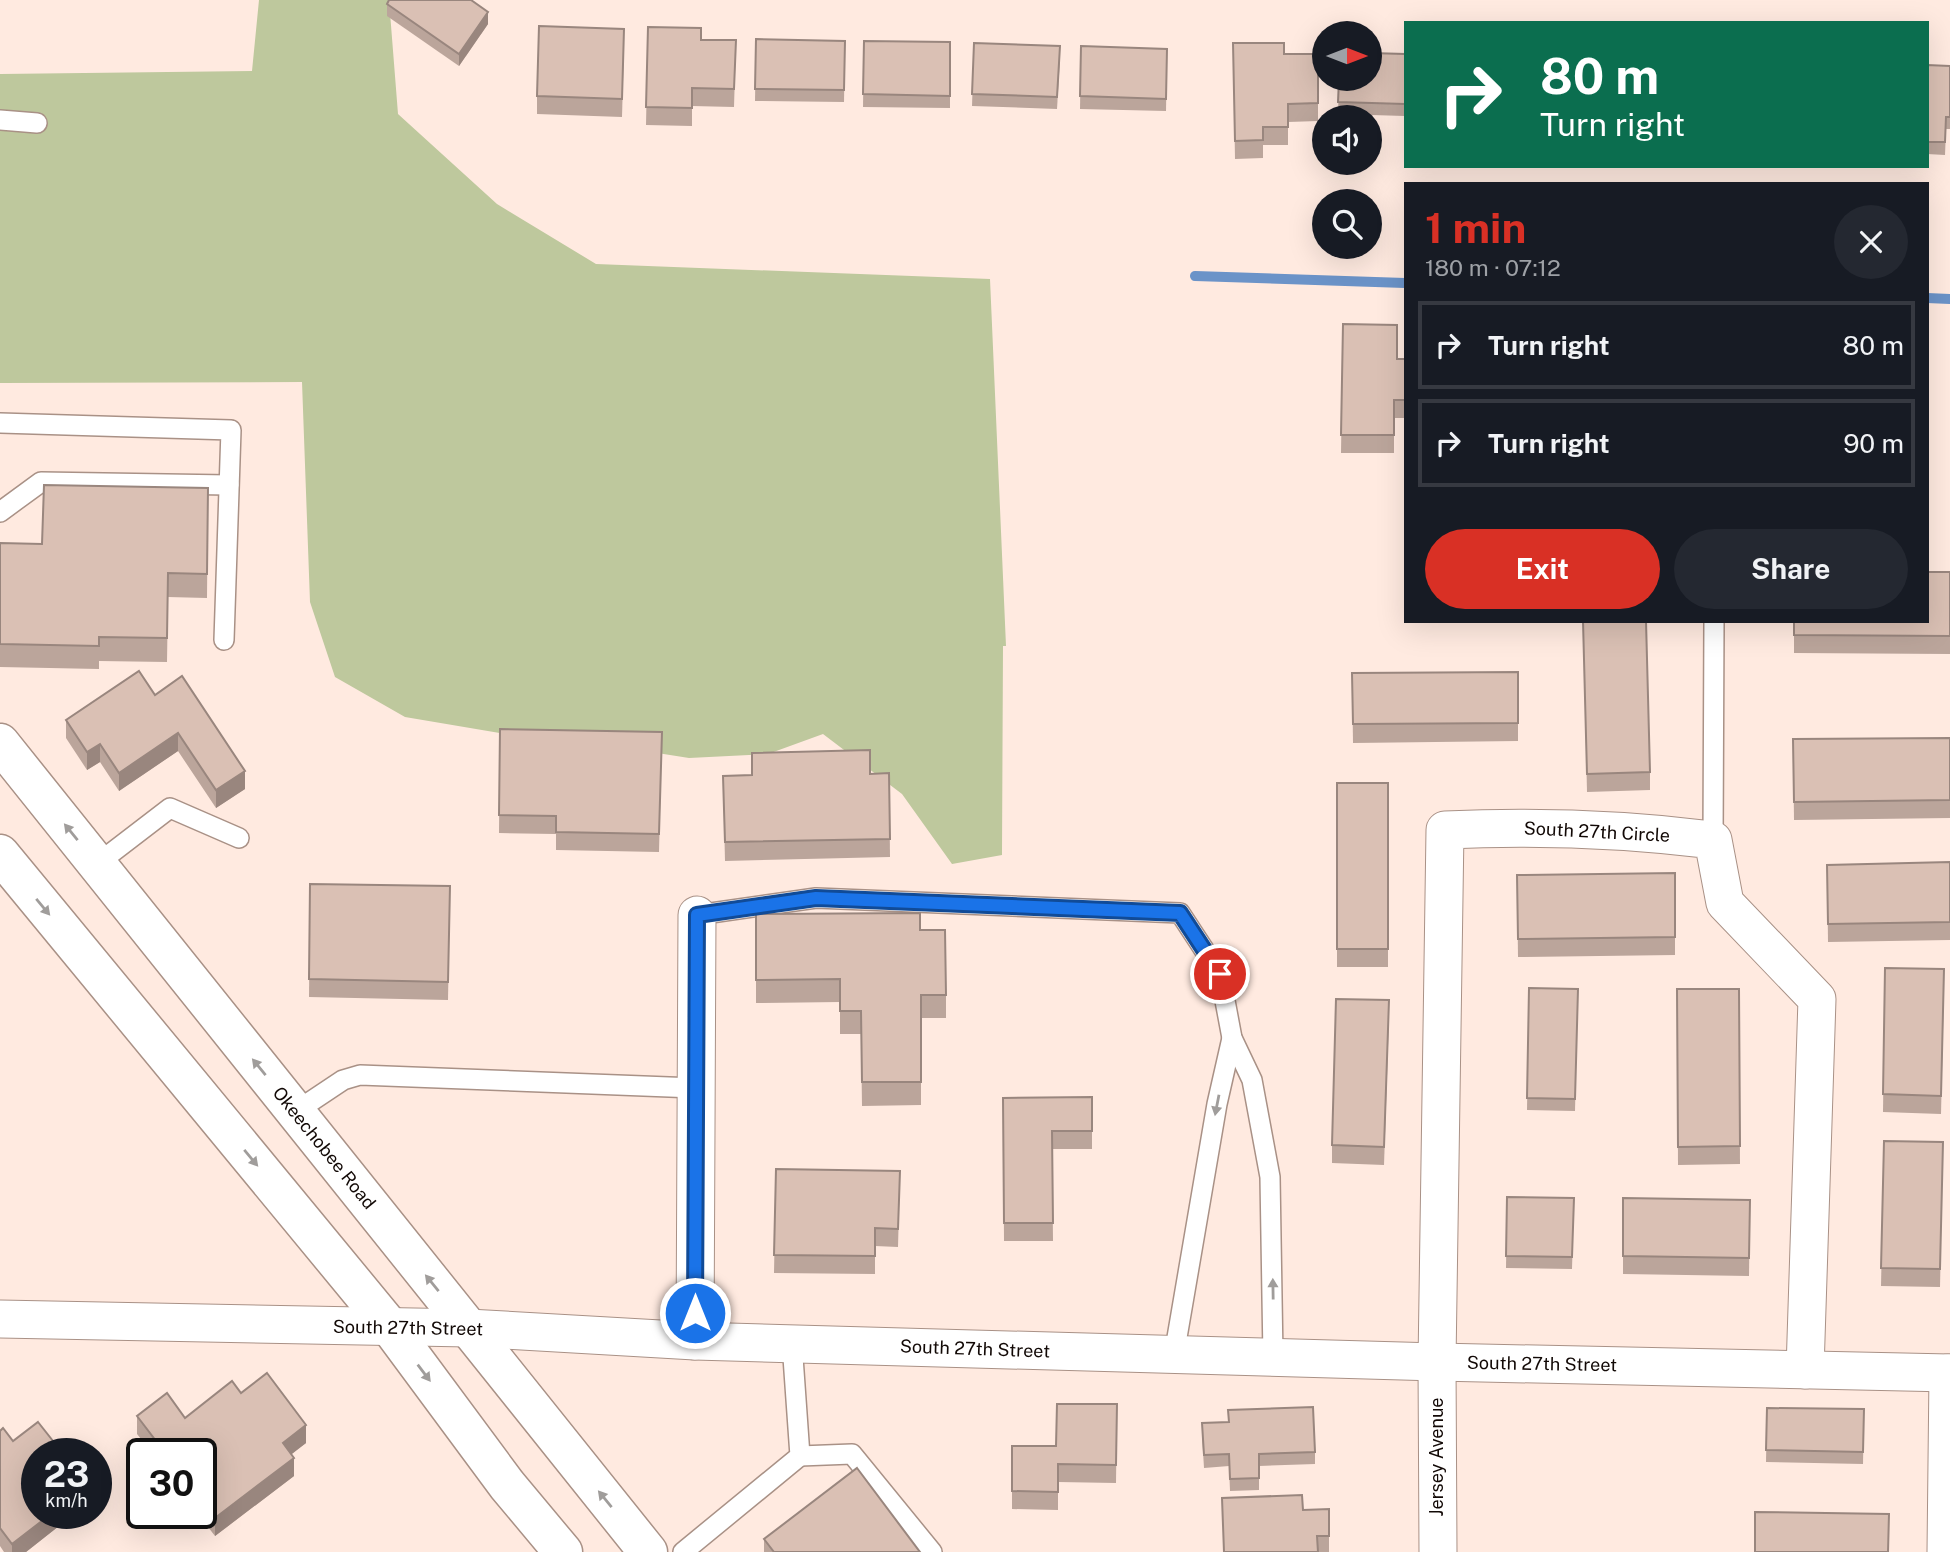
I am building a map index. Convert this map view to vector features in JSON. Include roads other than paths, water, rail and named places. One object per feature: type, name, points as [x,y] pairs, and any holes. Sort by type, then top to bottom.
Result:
[{"type":"main road","name":"Okeechobee Road","points":[[0,743],[648,1552]]},
{"type":"main road","points":[[0,854],[390,1327],[507,1485],[563,1552]]},
{"type":"street","name":"South 27th Circle","points":[[1437,1362],[1445,830],[1507,827],[1666,834],[1713,840]]},
{"type":"street","points":[[1713,840],[1726,903],[1817,999],[1805,1370]]},
{"type":"street","points":[[695,1341],[697,915]]},
{"type":"street","name":"South 27th Street","points":[[0,1319],[468,1328],[695,1341],[1949,1373]]},
{"type":"street","name":"Jersey Avenue","points":[[1437,1362],[1438,1552]]},
{"type":"street","points":[[1946,1552],[1949,1373]]},
{"type":"lane","points":[[0,120],[37,123]]},
{"type":"lane","points":[[0,422],[231,430],[224,640]]},
{"type":"lane","points":[[0,512],[41,482],[229,485]]},
{"type":"lane","points":[[1713,840],[1714,623]]},
{"type":"lane","points":[[97,864],[170,808],[239,838]]},
{"type":"lane","points":[[697,915],[816,898],[1180,913],[1220,974],[1232,1038],[1252,1080],[1270,1177],[1273,1357]]},
{"type":"lane","points":[[1174,1355],[1217,1104],[1232,1038]]},
{"type":"lane","points":[[295,1112],[343,1080],[360,1075],[695,1088]]},
{"type":"lane","points":[[792,1343],[800,1456]]},
{"type":"lane","points":[[683,1552],[800,1456],[852,1454],[932,1552]]},
{"type":"waterway","points":[[1195,276],[1404,283]]},
{"type":"waterway","points":[[1929,298],[1950,299]]}]
